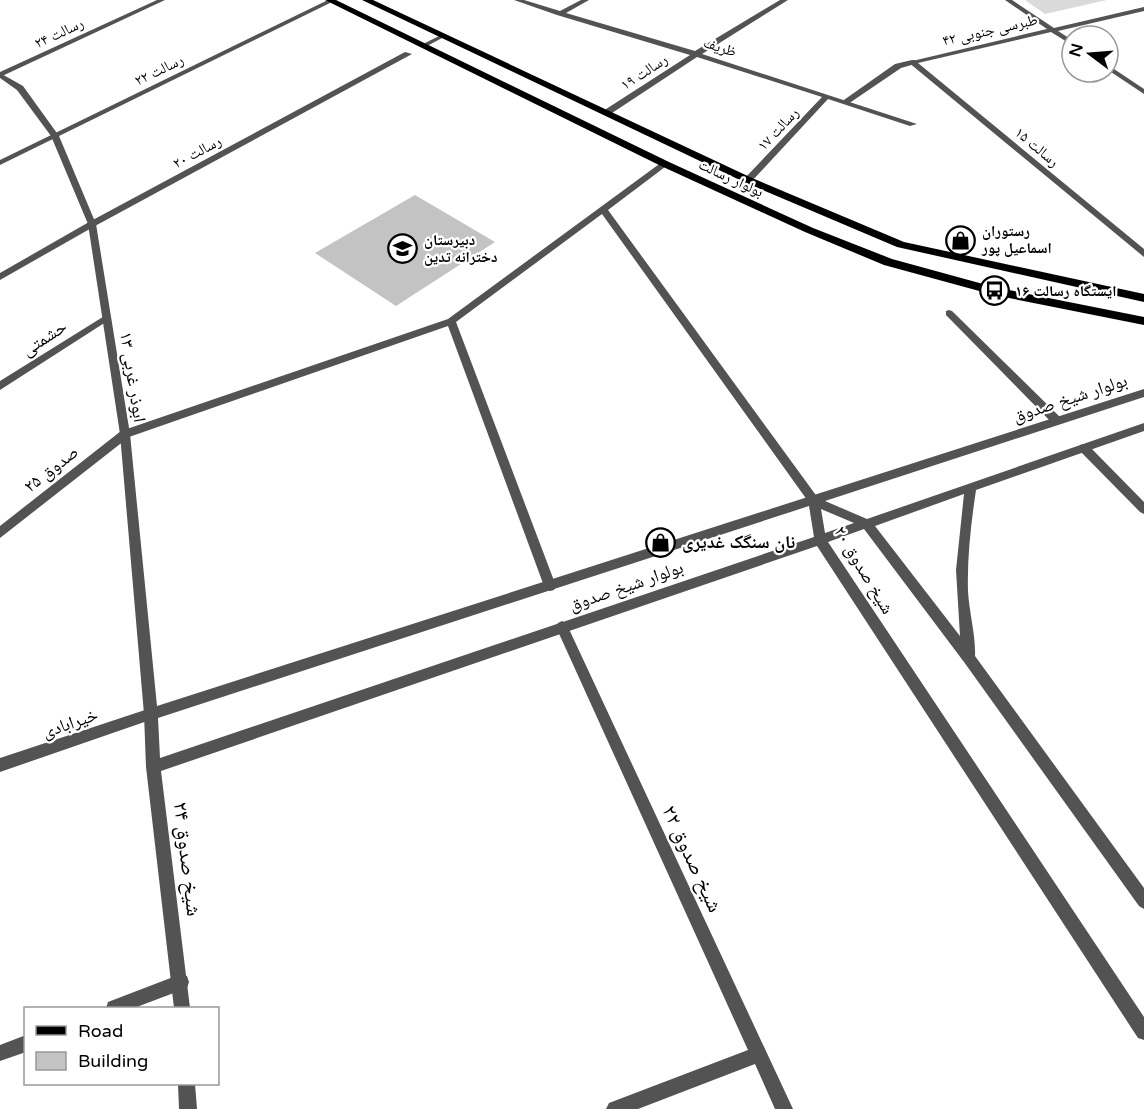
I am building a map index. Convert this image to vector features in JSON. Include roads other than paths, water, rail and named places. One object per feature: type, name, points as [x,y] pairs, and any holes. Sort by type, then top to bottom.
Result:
[{"type":"main road","name":"بولوار رسالت","points":[[330,0],[665,164],[809,230],[888,262],[994,291],[1143,322]]},
{"type":"main road","name":"بولوار رسالت","points":[[366,0],[748,180],[901,245],[1144,298]]},
{"type":"street","name":"رسالت ۲۴","points":[[0,75],[162,0]]},
{"type":"street","name":"رسالت ۲۲","points":[[0,163],[330,0]]},
{"type":"street","name":"ظریف","points":[[517,0],[696,54],[913,124]]},
{"type":"street","points":[[559,14],[586,0]]},
{"type":"street","name":"رسالت ۱۹","points":[[606,113],[696,54],[786,0]]},
{"type":"street","points":[[1008,0],[1060,35]]},
{"type":"street","name":"طبرسی جنوبی ۴۲","points":[[845,102],[898,66],[1144,9]]},
{"type":"street","points":[[425,45],[443,36]]},
{"type":"street","name":"رسالت ۲۰","points":[[0,277],[92,224],[408,54]]},
{"type":"street","name":"رسالت ۱۵","points":[[912,62],[1144,254]]},
{"type":"street","name":"ابوذر غربی ۱۳","points":[[0,75],[20,88],[55,136],[92,224],[125,434],[151,714]]},
{"type":"street","points":[[1120,75],[1144,92]]},
{"type":"street","name":"رسالت ۱۷","points":[[748,180],[827,96]]},
{"type":"street","name":"صدوق ۲۵","points":[[0,533],[125,434],[451,321],[665,164]]},
{"type":"street","points":[[603,209],[814,501]]},
{"type":"street","points":[[949,313],[1057,422]]},
{"type":"street","name":"حشمتی","points":[[0,386],[106,318]]},
{"type":"street","points":[[451,321],[550,586]]},
{"type":"street","name":"بولوار شیخ صدوق","points":[[151,714],[1144,393]]},
{"type":"street","name":"بولوار شیخ صدوق","points":[[153,766],[867,524],[1144,427]]},
{"type":"street","points":[[1084,448],[1144,509]]},
{"type":"street","points":[[969,658],[960,589],[961,558],[971,487]]},
{"type":"street","name":"شیخ صدوق ۲۰","points":[[814,501],[867,524],[969,658],[1144,901]]},
{"type":"street","name":"شیخ صدوق ۲۰","points":[[814,501],[820,540],[1144,1032]]},
{"type":"street","name":"شیخ صدوق ۲۲","points":[[562,627],[784,1109]]},
{"type":"street","name":"خیرابادی","points":[[0,765],[151,714]]},
{"type":"street","name":"شیخ صدوق ۲۴","points":[[151,714],[153,766],[182,1007]]},
{"type":"street","points":[[117,1007],[180,982]]},
{"type":"street","points":[[0,1053],[24,1044]]},
{"type":"street","points":[[615,1109],[759,1054]]},
{"type":"street","points":[[187,1085],[188,1109]]},
{"type":"place","name":"رستوران اسماعیل پور","points":[[961,240]]},
{"type":"place","name":"دبیرستان دخترانه تدین","points":[[403,249]]},
{"type":"place","name":"ایستگاه رسالت ۱۶","points":[[994,291]]},
{"type":"place","name":"نان سنگک غدیری","points":[[661,542]]}]
